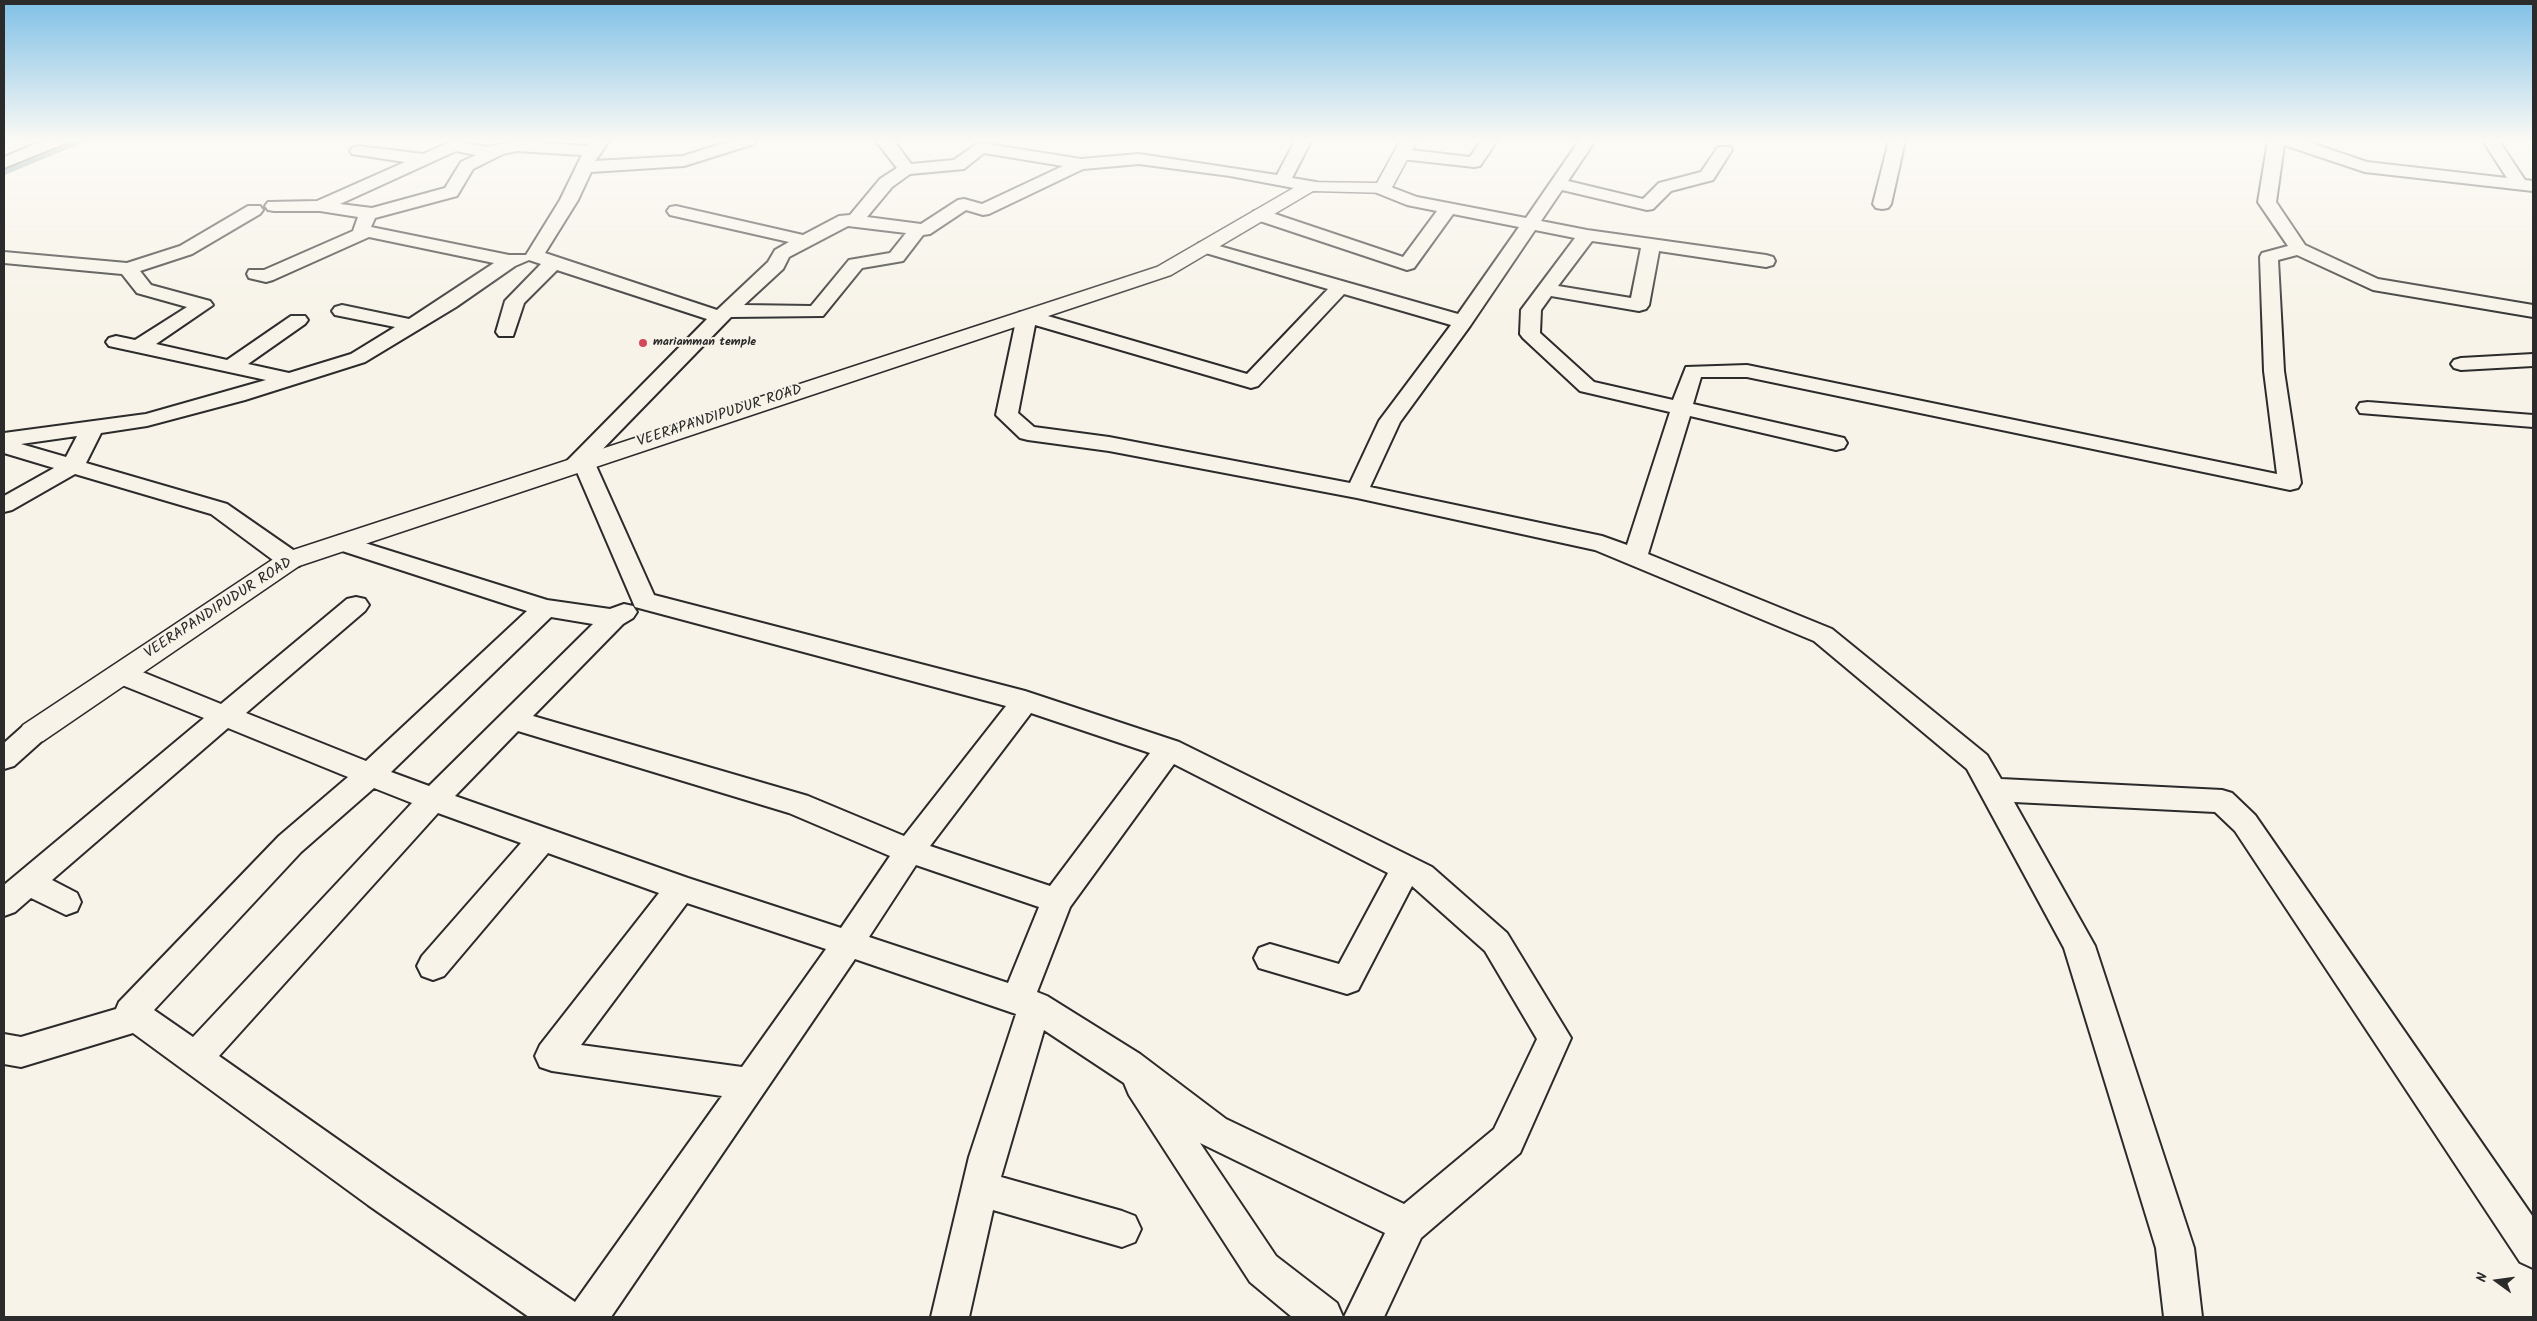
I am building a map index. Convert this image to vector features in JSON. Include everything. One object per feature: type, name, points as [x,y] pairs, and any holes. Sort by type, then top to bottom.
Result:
[{"type":"street","points":[[320,206],[327,203]]},
{"type":"street","points":[[256,274],[266,276],[367,223],[422,203]]},
{"type":"street","points":[[534,256],[566,203]]},
{"type":"street","points":[[855,221],[870,203]]},
{"type":"street","points":[[644,601],[579,464],[723,314],[776,265],[781,254],[845,220],[924,230],[964,204],[984,210],[999,203]]},
{"type":"street","name":"VEERAPANDIPUDUR ROAD","points":[[33,733],[290,560],[1164,271],[1281,203]]},
{"type":"street","points":[[1421,203],[1587,235],[1766,261]]},
{"type":"street","points":[[1357,491],[1390,421],[1463,322],[1545,203]]},
{"type":"street","points":[[1637,203],[1647,205],[1649,203]]},
{"type":"street","points":[[2267,203],[2299,249],[2373,284],[2526,310],[2533,329]]},
{"type":"street","points":[[274,206],[320,206],[368,213],[367,223]]},
{"type":"street","points":[[1260,215],[1407,264],[1448,208]]},
{"type":"street","points":[[4,257],[128,269],[186,250],[254,210]]},
{"type":"street","points":[[676,211],[806,241]]},
{"type":"street","points":[[367,223],[509,262]]},
{"type":"street","points":[[4,440],[147,420],[238,396],[358,358],[509,262],[534,256],[723,314],[816,312],[856,264],[896,257],[919,229]]},
{"type":"street","points":[[1587,235],[1531,310],[1530,334],[1586,388],[1836,443]]},
{"type":"street","points":[[1546,290],[1639,305],[1651,245]]},
{"type":"street","points":[[1205,247],[1463,322]]},
{"type":"street","points":[[1635,558],[1693,370],[1747,371],[2290,483],[2274,371],[2269,256],[2299,249]]},
{"type":"street","points":[[506,332],[515,301],[554,262]]},
{"type":"street","points":[[128,269],[144,289],[203,304],[138,347]]},
{"type":"street","points":[[1340,287],[1251,382],[1027,316],[1007,415],[1028,433],[1109,444],[1357,491],[1602,544],[1823,635],[1977,762],[2079,946],[2175,1248],[2183,1317]]},
{"type":"street","points":[[342,311],[412,325]]},
{"type":"street","points":[[230,367],[298,320]]},
{"type":"street","points":[[116,342],[290,380]]},
{"type":"street","points":[[2461,364],[2533,360]]},
{"type":"street","points":[[2368,408],[2533,421]]},
{"type":"street","points":[[4,505],[73,466],[93,427]]},
{"type":"street","points":[[4,446],[219,509],[290,560]]},
{"type":"street","points":[[341,542],[545,608],[614,618]]},
{"type":"street","points":[[195,1058],[433,800],[614,618],[644,601],[1025,701],[1169,749],[1421,876],[1496,942],[1554,1038],[1507,1140],[1408,1225],[1364,1317]]},
{"type":"street","points":[[4,903],[356,605]]},
{"type":"street","points":[[545,608],[370,775],[290,844],[131,1012],[381,1192],[562,1317]]},
{"type":"street","points":[[121,674],[433,800],[681,888],[1026,1003],[1128,1065],[1213,1132],[1408,1225]]},
{"type":"street","points":[[588,1317],[848,944],[909,851],[1025,701]]},
{"type":"street","points":[[513,720],[798,804],[909,851],[1056,901]]},
{"type":"street","points":[[4,759],[33,733]]},
{"type":"street","points":[[950,1317],[1026,1003],[1056,901],[1169,749]]},
{"type":"street","points":[[1992,790],[2222,801],[2245,823],[2533,1249]]},
{"type":"street","points":[[433,966],[542,839]]},
{"type":"street","points":[[1270,958],[1347,980],[1406,869]]},
{"type":"street","points":[[29,882],[66,902]]},
{"type":"street","points":[[681,888],[552,1056],[750,1084]]},
{"type":"street","points":[[4,1049],[22,1052],[137,1017]]},
{"type":"street","points":[[1128,1065],[1263,1269],[1323,1317]]},
{"type":"street","points":[[980,1189],[1122,1229]]},
{"type":"place","name":"mariamman temple","points":[[643,343]]}]
